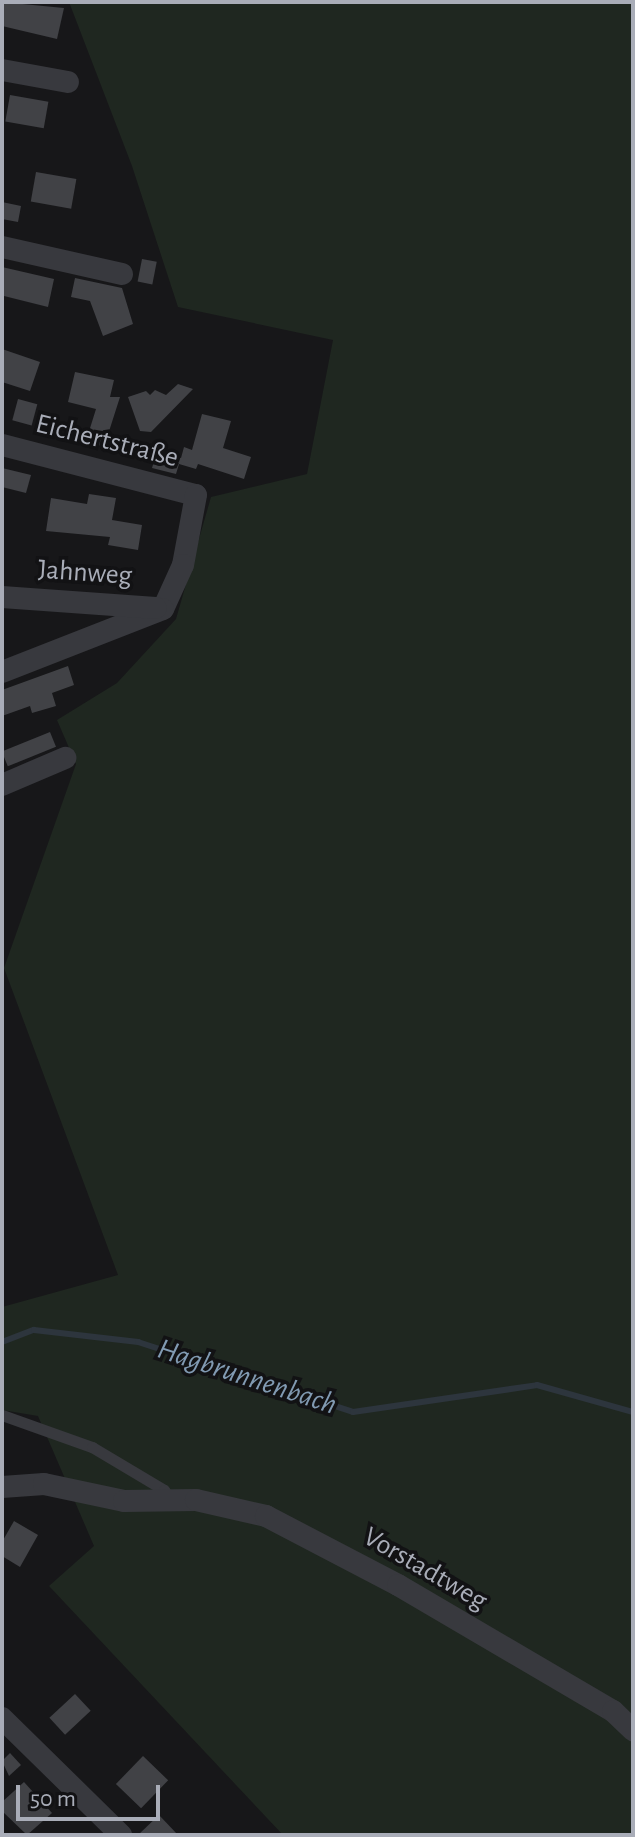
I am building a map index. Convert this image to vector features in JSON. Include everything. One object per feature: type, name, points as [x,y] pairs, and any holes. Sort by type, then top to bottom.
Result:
[{"type":"street","points":[[2,70],[68,82]]},
{"type":"street","points":[[2,247],[122,274]]},
{"type":"street","name":"Eichertstraße","points":[[2,445],[196,495],[183,565],[163,609]]},
{"type":"street","name":"Jahnweg","points":[[2,597],[163,609]]},
{"type":"street","points":[[2,672],[163,609]]},
{"type":"street","points":[[2,785],[65,758]]},
{"type":"street","name":"Vorstadtweg","points":[[2,1487],[44,1484],[124,1501],[196,1500],[278,1522],[398,1585],[613,1711],[633,1730]]},
{"type":"street","points":[[2,1718],[121,1835]]},
{"type":"lane","points":[[2,1415],[92,1447],[164,1490],[170,1500]]},
{"type":"shaded area","points":[[69,2],[633,2],[633,1835],[283,1835],[49,1586],[94,1546],[38,1416],[2,1410],[2,1307],[118,1275],[4,968],[76,764],[57,720],[117,683],[176,619],[211,497],[307,474],[333,340],[178,307],[132,166]]},
{"type":"building","points":[[2,2],[64,8],[57,39],[2,26]]},
{"type":"building","points":[[10,95],[48,102],[44,128],[5,122]]},
{"type":"building","points":[[36,172],[76,179],[71,209],[31,202]]},
{"type":"building","points":[[2,202],[21,206],[18,222],[2,219]]},
{"type":"building","points":[[142,259],[157,262],[152,284],[138,282]]},
{"type":"building","points":[[2,267],[54,279],[48,307],[4,296]]},
{"type":"building","points":[[75,278],[122,288],[133,324],[103,336],[90,301],[71,297]]},
{"type":"building","points":[[2,349],[40,362],[30,391],[2,382]]},
{"type":"building","points":[[75,372],[114,380],[110,397],[120,397],[104,447],[86,441],[96,409],[68,402]]},
{"type":"building","points":[[178,384],[193,389],[151,432],[140,431],[128,397],[146,391],[150,395],[155,390],[166,395]]},
{"type":"building","points":[[18,399],[37,404],[32,425],[12,420]]},
{"type":"building","points":[[202,414],[231,421],[223,448],[251,457],[244,479],[198,464],[196,469],[179,464],[176,474],[152,468],[157,451],[181,458],[184,447],[192,450]]},
{"type":"building","points":[[2,468],[31,475],[26,493],[2,487]]},
{"type":"building","points":[[89,494],[116,498],[112,520],[142,525],[138,550],[108,545],[110,537],[46,531],[51,498],[87,504]]},
{"type":"building","points":[[68,666],[74,685],[52,693],[56,706],[32,713],[30,706],[2,716],[2,690]]},
{"type":"building","points":[[50,732],[56,747],[8,766],[2,751]]},
{"type":"building","points":[[14,1521],[38,1535],[20,1567],[2,1556],[2,1542]]},
{"type":"building","points":[[75,1694],[91,1711],[65,1735],[49,1718]]},
{"type":"building","points":[[10,1753],[21,1765],[9,1776],[2,1761]]},
{"type":"building","points":[[143,1756],[168,1780],[141,1808],[116,1784]]},
{"type":"building","points":[[24,1782],[52,1813],[27,1835],[2,1811],[2,1802]]},
{"type":"building","points":[[159,1815],[178,1835],[138,1835]]},
{"type":"waterway","name":"Hagbrunnenbach","points":[[2,1342],[34,1330],[138,1342],[353,1412],[537,1385],[633,1412]]}]
